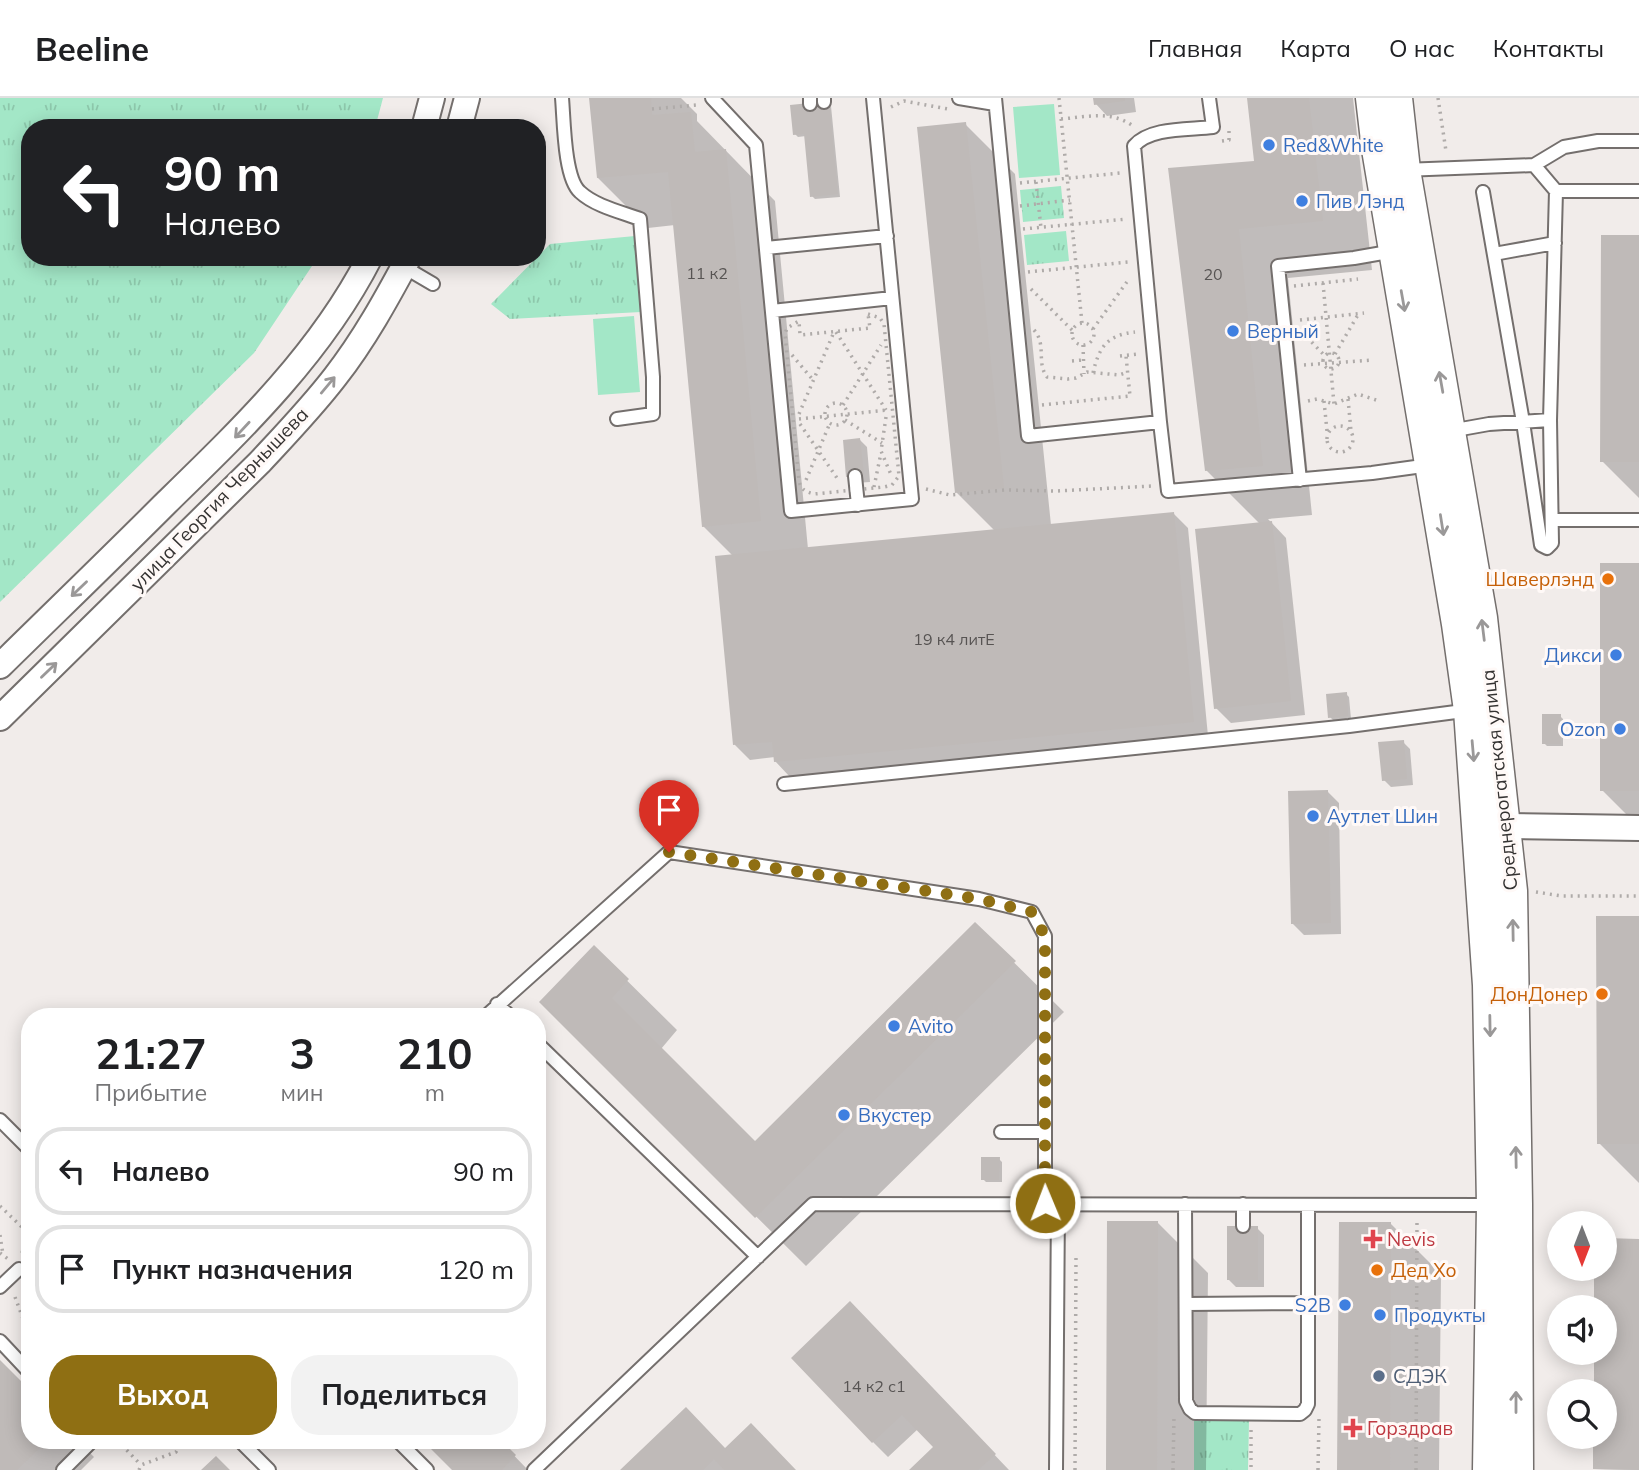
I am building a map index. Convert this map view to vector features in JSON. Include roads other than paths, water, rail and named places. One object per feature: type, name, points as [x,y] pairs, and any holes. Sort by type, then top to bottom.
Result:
[{"type":"street","points":[[426,119],[432,98]]},
{"type":"street","points":[[461,119],[467,98]]},
{"type":"street","name":"Среднерогатская улица","points":[[1372,98],[1393,171],[1441,448],[1481,618],[1489,985],[1505,1205],[1517,1470]]},
{"type":"street","name":"Среднерогатская улица","points":[[1393,171],[1396,98]]},
{"type":"street","name":"улица Георгия Чернышева","points":[[0,666],[239,433],[277,391],[320,336],[365,266]]},
{"type":"street","name":"улица Георгия Чернышева","points":[[0,718],[260,462],[301,417],[335,377],[363,336],[404,266]]},
{"type":"street","name":"Среднерогатская улица","points":[[1481,710],[1505,826],[1513,911],[1505,1205],[1489,1470]]},
{"type":"street","points":[[1505,826],[1639,828]]},
{"type":"lane","points":[[562,98],[571,182],[580,193],[592,200],[640,219],[653,377],[653,414],[617,419]]},
{"type":"lane","points":[[712,98],[756,145],[791,511],[912,499],[873,98]]},
{"type":"lane","points":[[1209,98],[1213,127],[1151,134],[1134,146],[1168,491],[1300,480],[1441,448],[1489,425],[1550,420]]},
{"type":"lane","points":[[957,104],[995,101],[1008,184],[1028,436],[1160,422]]},
{"type":"lane","points":[[1393,171],[1534,165],[1564,146],[1598,141],[1639,141]]},
{"type":"lane","points":[[1483,192],[1523,422],[1541,545],[1547,548],[1552,543],[1550,420],[1556,191],[1534,165]]},
{"type":"lane","points":[[1556,191],[1639,191]]},
{"type":"lane","points":[[766,248],[887,236]]},
{"type":"lane","points":[[1494,254],[1555,243]]},
{"type":"lane","points":[[1300,480],[1288,366],[1288,321],[1278,266],[1406,249]]},
{"type":"lane","points":[[411,266],[433,284]]},
{"type":"lane","points":[[772,310],[892,298]]},
{"type":"lane","points":[[855,476],[858,505]]},
{"type":"lane","points":[[1552,520],[1639,520]]},
{"type":"lane","points":[[784,784],[1481,710]]},
{"type":"lane","points":[[494,1008],[669,852],[979,899],[1032,912],[1045,936],[1044,1132],[1051,1203],[1056,1470]]},
{"type":"lane","points":[[498,1004],[502,1008]]},
{"type":"lane","points":[[546,1052],[758,1256]]},
{"type":"lane","points":[[0,1120],[21,1141]]},
{"type":"lane","points":[[1002,1132],[1044,1132]]},
{"type":"lane","points":[[534,1470],[813,1204],[1505,1205]]},
{"type":"lane","points":[[1185,1205],[1186,1401],[1190,1409],[1195,1413],[1300,1414],[1308,1404],[1308,1205]]},
{"type":"lane","points":[[1243,1205],[1243,1226]]},
{"type":"lane","points":[[4,1283],[19,1269]]},
{"type":"lane","points":[[1186,1304],[1308,1303]]},
{"type":"lane","points":[[0,1341],[21,1363]]},
{"type":"lane","points":[[63,1470],[84,1449]]},
{"type":"lane","points":[[248,1449],[269,1470]]},
{"type":"lane","points":[[406,1449],[427,1470]]},
{"type":"place","name":"Red&White","points":[[1269,145]]},
{"type":"place","name":"Пив Лэнд","points":[[1302,201]]},
{"type":"place","name":"Верный","points":[[1233,331]]},
{"type":"place","name":"Шаверлэнд","points":[[1608,579]]},
{"type":"place","name":"Дикси","points":[[1616,655]]},
{"type":"place","name":"Ozon","points":[[1620,729]]},
{"type":"place","name":"Аутлет Шин","points":[[1313,816]]},
{"type":"place","name":"ДонДонер","points":[[1602,994]]},
{"type":"place","name":"Avito","points":[[894,1026]]},
{"type":"place","name":"Вкустер","points":[[844,1115]]},
{"type":"place","name":"Nevis","points":[[1373,1239]]},
{"type":"place","name":"Дед Хо","points":[[1377,1270]]},
{"type":"place","name":"S2B","points":[[1345,1305]]},
{"type":"place","name":"Продукты","points":[[1380,1315]]},
{"type":"place","name":"СДЭК","points":[[1379,1376]]},
{"type":"place","name":"Горздрав","points":[[1353,1428]]}]
